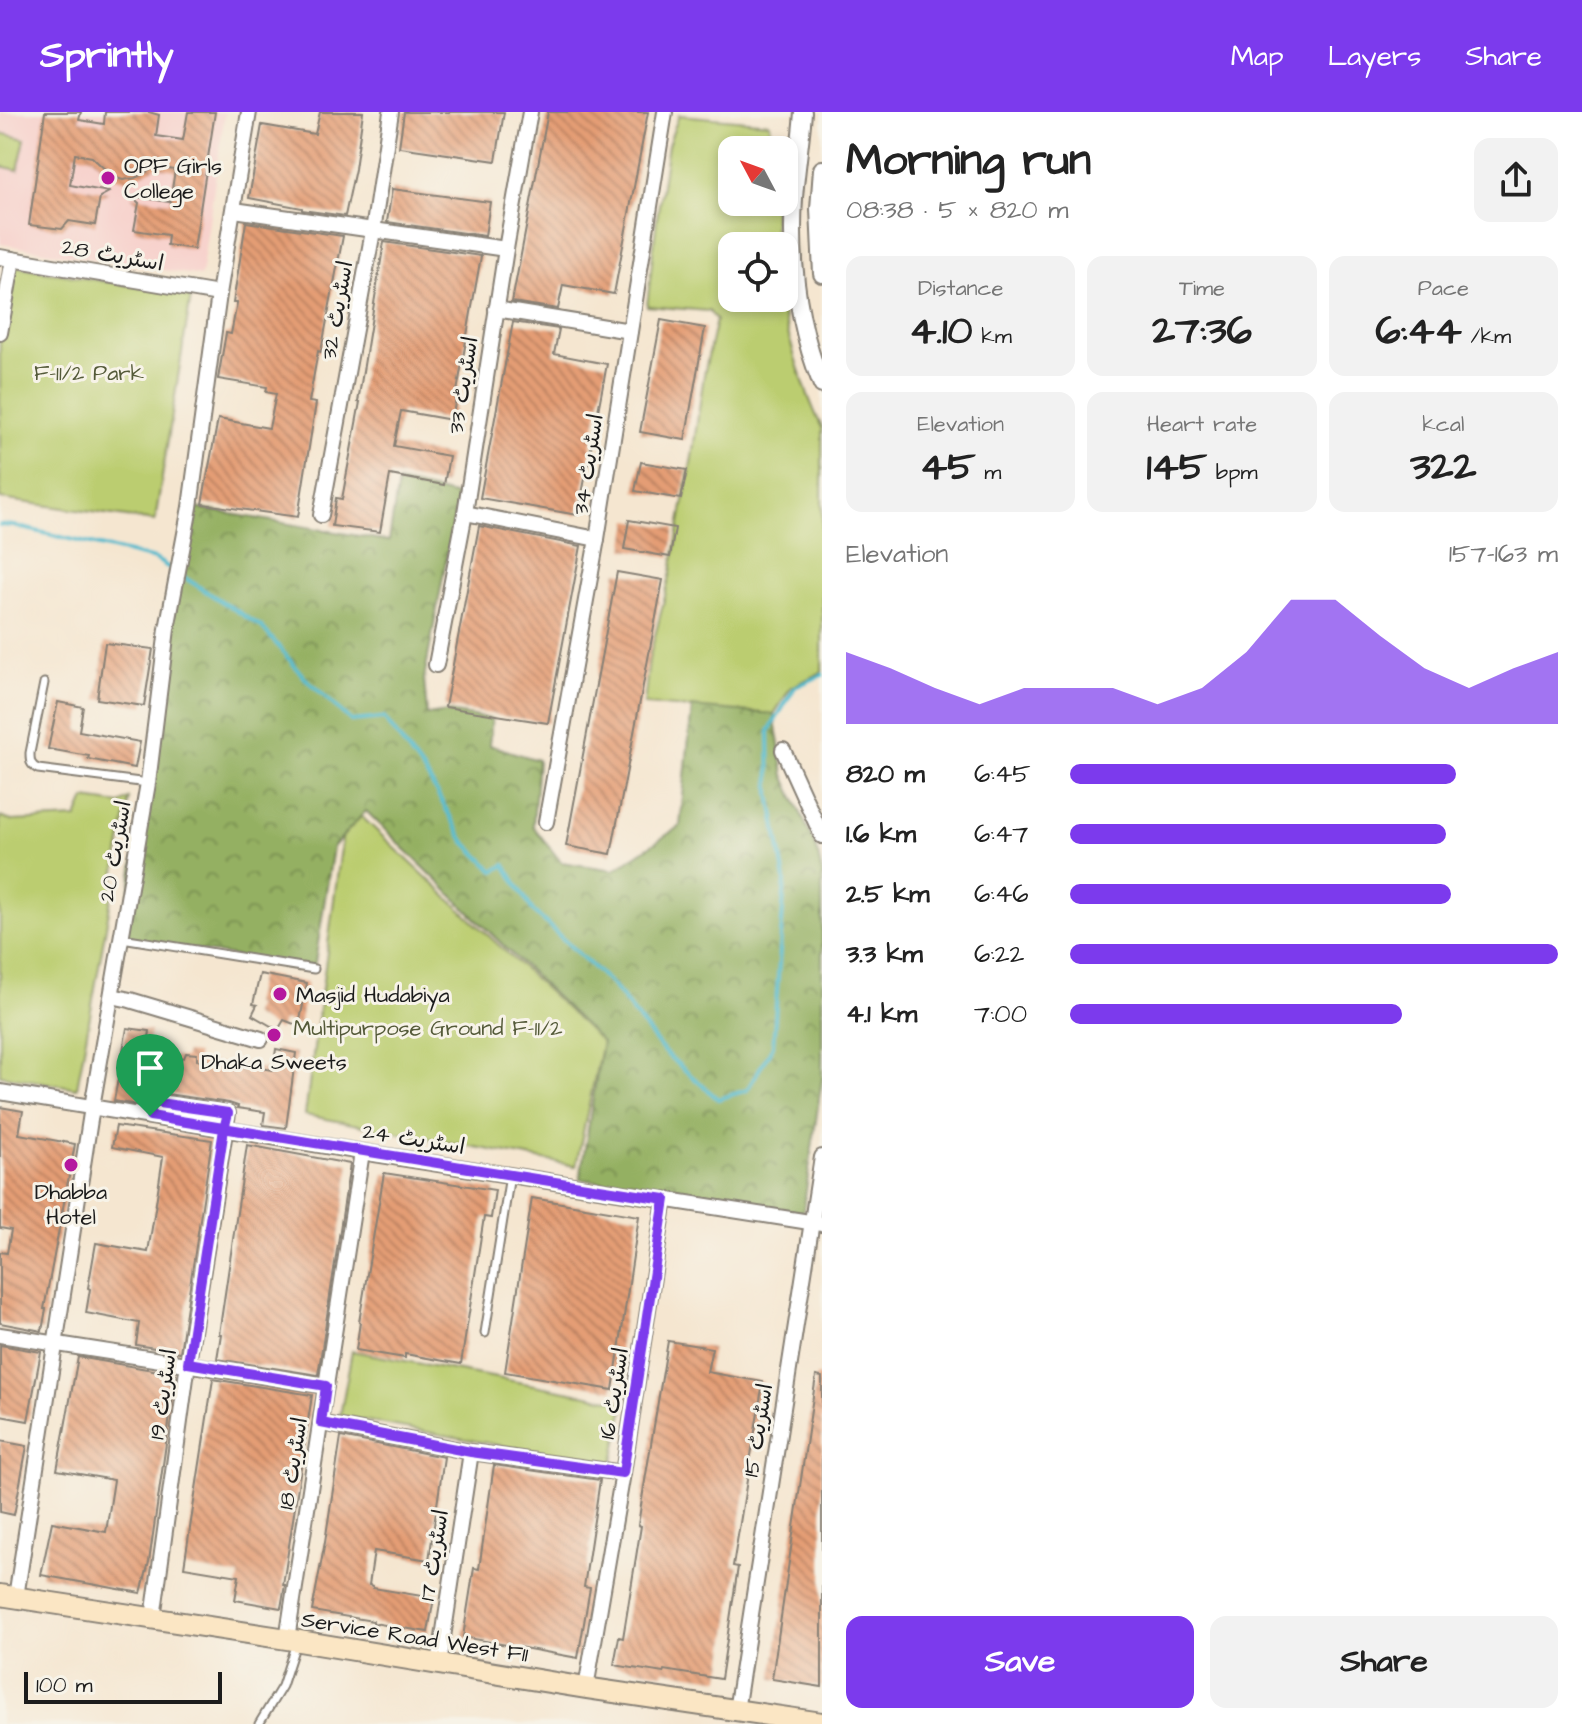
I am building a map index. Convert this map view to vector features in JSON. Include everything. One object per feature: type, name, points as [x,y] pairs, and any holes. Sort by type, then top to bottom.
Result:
[{"type":"main road","name":"Service Road West F11","points":[[8,1596],[822,1723]]},
{"type":"street","name":"اسٹریٹ 20","points":[[8,1596],[55,1343],[148,783],[167,629],[183,546],[249,112]]},
{"type":"street","name":"اسٹریٹ 32","points":[[321,515],[373,231],[391,112]]},
{"type":"street","name":"اسٹریٹ 33","points":[[436,665],[465,513],[530,112]]},
{"type":"street","name":"اسٹریٹ 34","points":[[546,822],[597,539],[665,112]]},
{"type":"street","points":[[803,112],[794,198],[793,244],[799,304],[822,385]]},
{"type":"street","points":[[822,169],[819,209],[822,274]]},
{"type":"street","points":[[234,210],[506,249]]},
{"type":"street","points":[[0,333],[6,258]]},
{"type":"street","name":"اسٹریٹ 28","points":[[6,258],[219,294]]},
{"type":"street","points":[[496,309],[630,331]]},
{"type":"street","points":[[465,513],[597,539]]},
{"type":"street","points":[[783,750],[822,836]]},
{"type":"street","points":[[112,996],[261,1039]]},
{"type":"street","name":"اسٹریٹ 24","points":[[0,1092],[816,1223]]},
{"type":"street","name":"اسٹریٹ 19","points":[[153,1618],[224,1129]]},
{"type":"street","name":"اسٹریٹ 18","points":[[292,1640],[326,1386],[362,1152]]},
{"type":"street","name":"اسٹریٹ 15","points":[[736,1711],[816,1223],[822,1157]]},
{"type":"street","name":"اسٹریٹ 16","points":[[586,1688],[665,1199]]},
{"type":"street","points":[[0,1335],[326,1386]]},
{"type":"street","points":[[321,1423],[471,1452],[623,1473]]},
{"type":"street","name":"اسٹریٹ 17","points":[[439,1664],[471,1452]]},
{"type":"lane","points":[[44,683],[30,753],[32,766],[148,783]]},
{"type":"lane","points":[[122,938],[314,969]]},
{"type":"lane","points":[[485,1333],[510,1175]]},
{"type":"lane","points":[[259,1724],[282,1686],[292,1640]]},
{"type":"shaded area","name":"OPF Girls College","points":[[0,112],[225,112],[201,276],[0,244]]},
{"type":"green space","points":[[679,115],[770,123],[770,136],[718,136],[718,216],[774,216],[774,232],[718,232],[718,312],[783,312],[797,364],[822,428],[822,672],[791,687],[774,714],[644,705],[649,660],[671,572],[716,320],[709,311],[647,306],[668,145]]},
{"type":"green space","points":[[0,133],[25,139],[18,170],[0,166]]},
{"type":"green space","name":"F-11/2 Park","points":[[8,265],[191,296],[155,521],[0,499],[0,313]]},
{"type":"green space","points":[[398,482],[458,496],[424,679],[427,715],[448,712],[492,719],[489,745],[538,760],[533,826],[561,862],[614,870],[680,826],[692,707],[774,714],[784,775],[817,850],[822,874],[822,1078],[803,1212],[580,1179],[602,1042],[366,811],[333,847],[314,969],[122,938],[190,507],[389,541]]},
{"type":"green space","points":[[85,799],[120,804],[129,799],[77,1088],[0,1075],[0,817],[12,821],[77,818]]},
{"type":"green space","name":"Multipurpose Ground F-11/2","points":[[347,803],[602,1042],[576,1166],[305,1115]]},
{"type":"green space","points":[[352,1351],[625,1402],[612,1466],[340,1416]]},
{"type":"building","points":[[45,112],[81,112],[79,120],[104,124],[105,112],[149,112],[159,115],[156,136],[183,140],[188,112],[215,112],[194,249],[167,245],[168,235],[134,230],[139,203],[131,196],[170,202],[175,170],[156,167],[135,178],[123,180],[113,177],[92,157],[75,154],[70,185],[109,192],[100,197],[95,225],[69,221],[62,229],[29,225]]},
{"type":"building","points":[[320,112],[363,112],[345,216],[249,198],[262,125],[315,134]]},
{"type":"building","points":[[404,112],[504,112],[496,161],[399,147]]},
{"type":"building","points":[[548,112],[648,112],[614,294],[563,285],[558,309],[512,302]]},
{"type":"building","points":[[392,189],[490,202],[485,236],[387,222]]},
{"type":"building","points":[[246,222],[343,236],[309,402],[316,403],[298,517],[202,504],[218,419],[269,428],[276,394],[266,392],[267,387],[218,379],[226,333],[231,334],[237,303],[233,303]]},
{"type":"building","points":[[384,242],[481,256],[452,420],[401,411],[394,446],[449,456],[444,485],[390,475],[380,532],[332,526],[336,498],[342,499],[360,402]]},
{"type":"building","points":[[661,320],[705,328],[685,440],[640,432]]},
{"type":"building","points":[[513,322],[559,329],[554,354],[607,364],[578,515],[480,498]]},
{"type":"building","points":[[641,462],[687,470],[681,499],[635,491]]},
{"type":"building","points":[[629,520],[675,528],[670,557],[624,549]]},
{"type":"building","points":[[479,526],[581,546],[548,723],[445,707]]},
{"type":"building","points":[[617,572],[663,580],[611,854],[566,846]]},
{"type":"building","points":[[105,643],[153,649],[144,706],[97,699]]},
{"type":"building","points":[[58,702],[83,707],[79,731],[140,742],[135,768],[48,749]]},
{"type":"building","name":"Masjid Hudabiya","points":[[260,974],[307,983],[299,1026],[284,1020],[278,1030],[252,1015],[257,1005],[253,1004]]},
{"type":"building","points":[[127,1028],[150,1031],[144,1071],[172,1076],[172,1056],[184,1058],[186,1053],[197,1054],[197,1060],[273,1070],[276,1049],[296,1053],[286,1128],[263,1125],[265,1112],[237,1108],[229,1103],[153,1092],[139,1093],[137,1105],[114,1101]]},
{"type":"building","points":[[0,1107],[23,1111],[19,1134],[75,1144],[42,1331],[0,1323],[0,1252],[7,1253],[11,1230],[0,1228]]},
{"type":"building","points":[[116,1126],[212,1140],[180,1352],[136,1345],[139,1323],[86,1313],[96,1243],[148,1252],[156,1203],[163,1157],[112,1147]]},
{"type":"building","points":[[247,1145],[350,1164],[318,1375],[217,1359]]},
{"type":"building","points":[[384,1173],[495,1190],[491,1218],[484,1217],[461,1364],[405,1354],[405,1358],[356,1350]]},
{"type":"building","points":[[532,1198],[639,1216],[613,1390],[505,1372]]},
{"type":"building","points":[[668,1341],[712,1348],[707,1372],[763,1382],[733,1566],[738,1567],[721,1679],[614,1665],[619,1637],[623,1638]]},
{"type":"building","points":[[0,1345],[41,1352],[28,1421],[0,1416]]},
{"type":"building","points":[[78,1357],[176,1374],[149,1562],[141,1593],[41,1575],[52,1522],[106,1532],[114,1480],[57,1470]]},
{"type":"building","points":[[816,1376],[822,1377],[822,1687],[772,1679]]},
{"type":"building","points":[[213,1379],[312,1395],[281,1608],[235,1600],[239,1576],[184,1567]]},
{"type":"building","points":[[341,1437],[444,1457],[429,1560],[374,1551],[369,1585],[434,1598],[428,1632],[312,1611]]},
{"type":"building","points":[[0,1441],[27,1446],[14,1515],[0,1512]]},
{"type":"building","points":[[494,1465],[600,1480],[584,1587],[590,1588],[578,1658],[463,1637],[474,1568],[479,1569]]},
{"type":"waterway","points":[[0,525],[155,559],[174,571]]},
{"type":"waterway","points":[[182,576],[262,627],[305,678],[351,721],[384,718],[429,779],[464,841],[494,871],[505,865],[533,911],[613,986],[664,1052],[718,1099],[747,1090],[773,1046],[785,880],[770,794],[769,731],[795,687],[822,675]]},
{"type":"place","name":"OPF Girls College","points":[[108,178]]},
{"type":"place","name":"Masjid Hudabiya","points":[[280,994]]},
{"type":"place","name":"Dhaka Sweets","points":[[274,1035]]},
{"type":"place","name":"Dhabba Hotel","points":[[71,1165]]},
{"type":"route","points":[[150,1116],[152,1102],[228,1113],[224,1129],[188,1363],[326,1386],[321,1423],[471,1452],[623,1473],[665,1199],[362,1152],[224,1129],[150,1116]]}]
